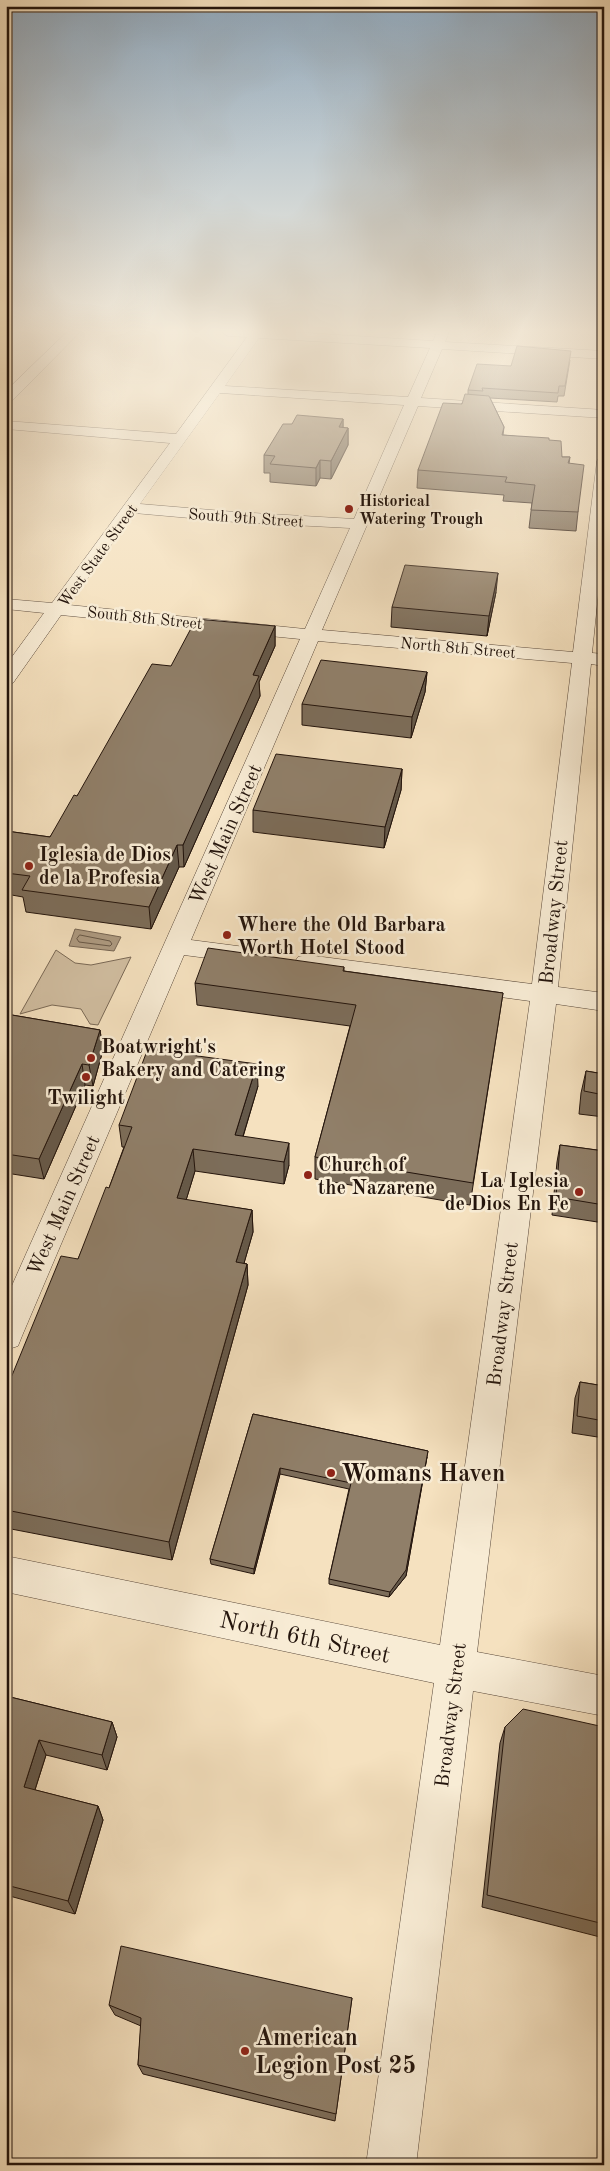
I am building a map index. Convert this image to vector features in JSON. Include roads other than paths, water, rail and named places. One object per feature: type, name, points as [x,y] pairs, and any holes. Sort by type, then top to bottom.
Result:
[{"type":"street","points":[[109,433],[179,439]]},
{"type":"street","name":"West State Street","points":[[6,679],[183,433]]},
{"type":"street","name":"West Main Street","points":[[6,1336],[400,433]]},
{"type":"street","name":"Broadway Street","points":[[391,2165],[544,994],[593,659],[604,466]]},
{"type":"street","name":"South 9th Street","points":[[131,508],[244,518],[360,524]]},
{"type":"street","name":"South 8th Street","points":[[6,604],[313,635]]},
{"type":"street","name":"North 8th Street","points":[[313,635],[593,659]]},
{"type":"street","points":[[177,946],[604,1002]]},
{"type":"street","name":"North 6th Street","points":[[6,1574],[456,1668],[604,1696]]},
{"type":"water","points":[[75,929],[121,937],[114,951],[69,946]]},
{"type":"place","name":"Historical Watering Trough","points":[[349,509]]},
{"type":"place","name":"Iglesia de Dios de la Profesia","points":[[29,866]]},
{"type":"place","name":"Where the Old Barbara Worth Hotel Stood","points":[[227,935]]},
{"type":"place","name":"Boatwright's Bakery and Catering","points":[[91,1058]]},
{"type":"place","name":"Twilight","points":[[86,1077]]},
{"type":"place","name":"Church of the Nazarene","points":[[308,1175]]},
{"type":"place","name":"La Iglesia de Dios En Fe","points":[[579,1192]]},
{"type":"place","name":"Womans Haven","points":[[331,1473]]},
{"type":"place","name":"American Legion Post 25","points":[[245,2051]]}]
